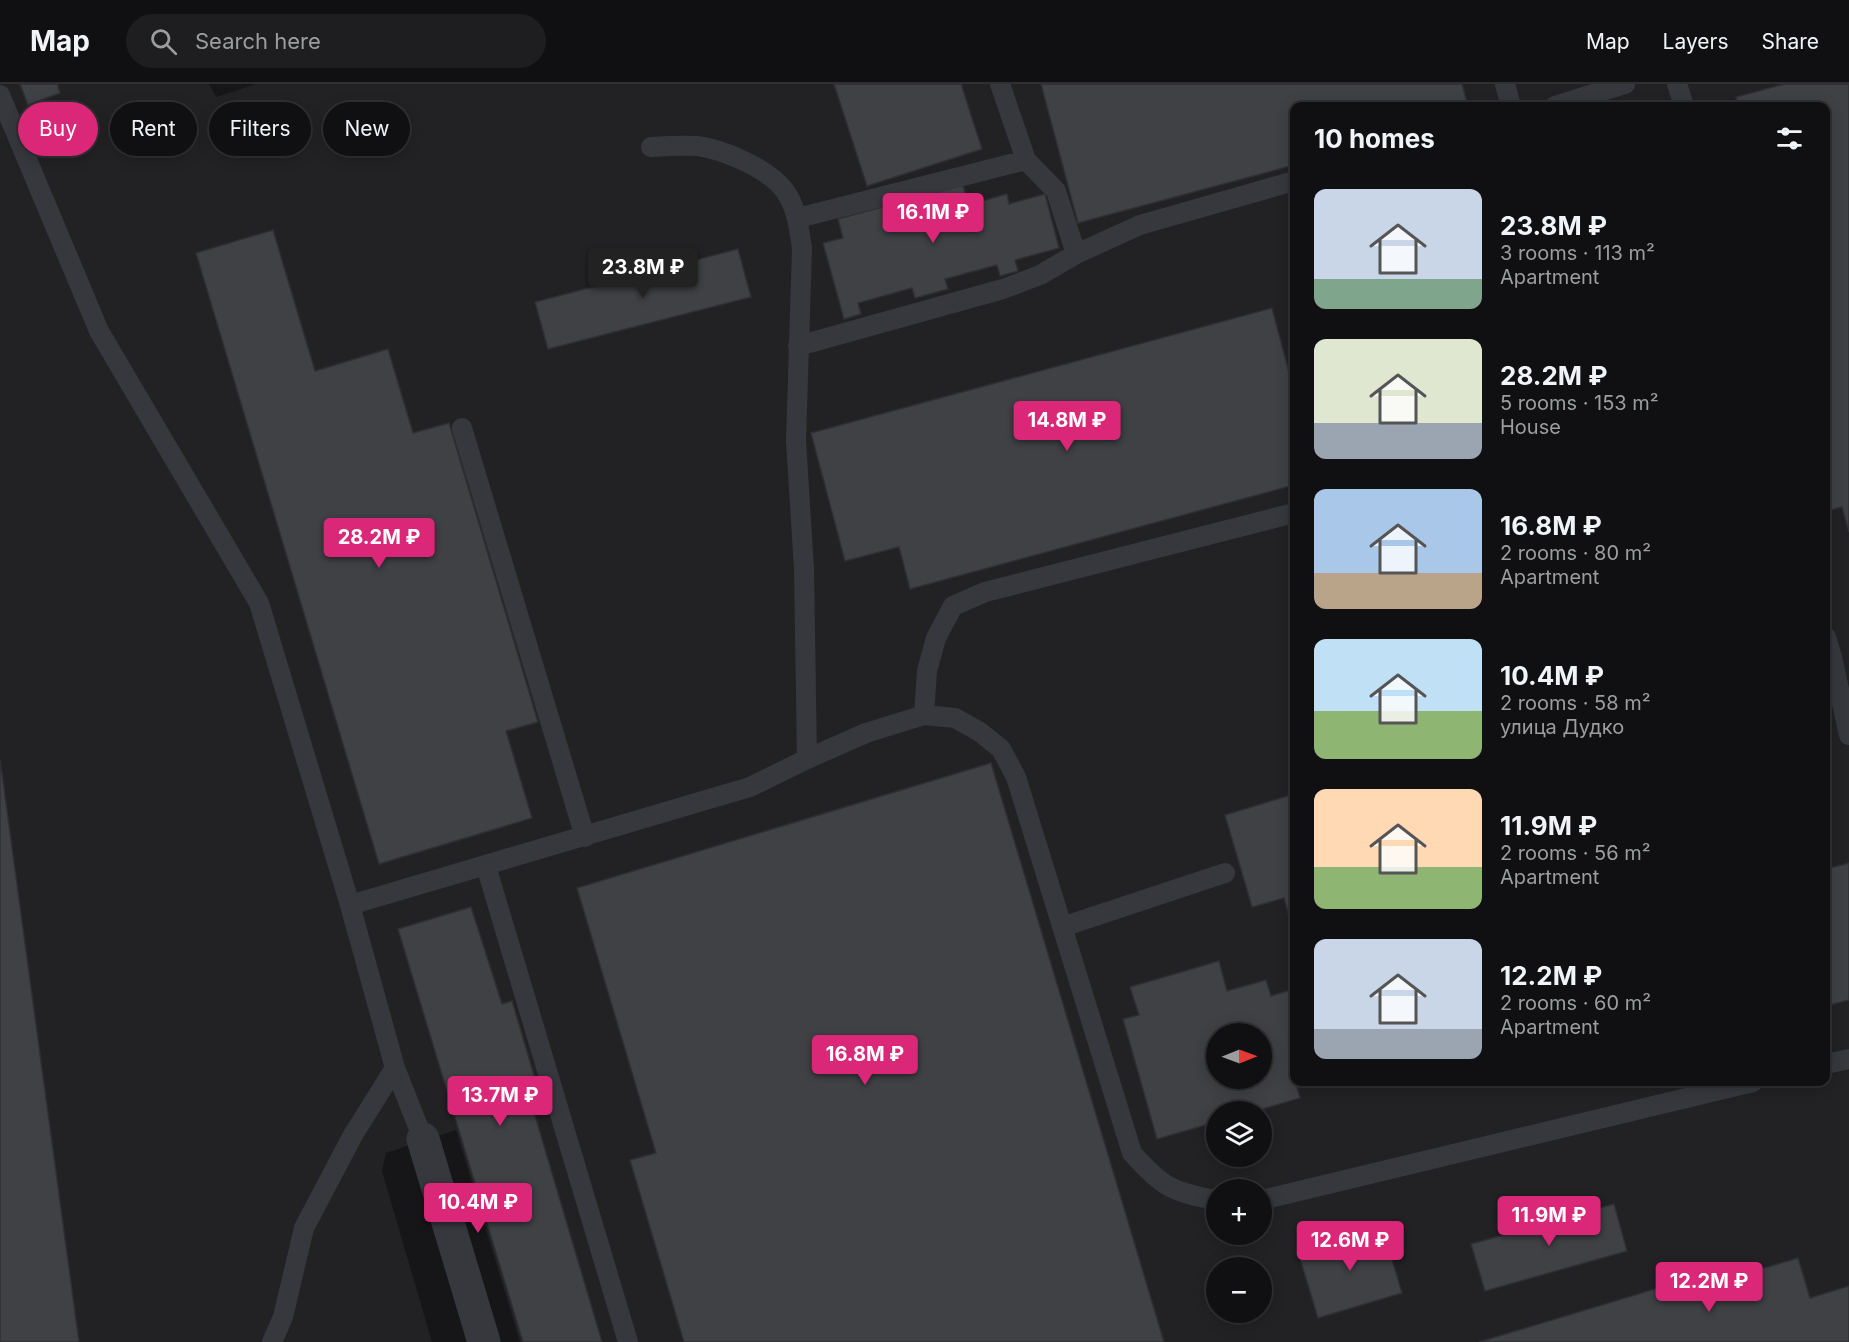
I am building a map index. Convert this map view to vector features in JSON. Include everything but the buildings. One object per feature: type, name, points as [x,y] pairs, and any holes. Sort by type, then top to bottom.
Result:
[{"type":"street","points":[[423,1139],[483,1342]]},
{"type":"lane","points":[[1000,84],[1026,160],[1056,191],[1076,254]]},
{"type":"lane","points":[[1505,84],[1510,102]]},
{"type":"lane","points":[[1568,102],[1625,84]]},
{"type":"lane","points":[[1677,84],[1683,102]]},
{"type":"lane","points":[[0,95],[99,331],[259,603],[350,905],[395,1068],[423,1139]]},
{"type":"lane","points":[[651,147],[697,146],[726,153],[765,173],[785,191],[798,218],[802,248],[796,441],[804,568],[807,759]]},
{"type":"lane","points":[[798,218],[1026,160]]},
{"type":"lane","points":[[798,346],[1002,289],[1040,275],[1076,254],[1140,225],[1290,182]]},
{"type":"lane","points":[[462,428],[585,837]]},
{"type":"lane","points":[[924,715],[927,671],[936,638],[953,606],[985,592],[1290,514]]},
{"type":"lane","points":[[1830,650],[1849,735]]},
{"type":"lane","points":[[350,905],[750,788],[866,733],[924,715],[955,718],[980,732],[1001,749],[1016,777],[1132,1153],[1153,1177],[1180,1193],[1206,1198]]},
{"type":"lane","points":[[486,866],[628,1342]]},
{"type":"lane","points":[[1062,927],[1225,873]]},
{"type":"lane","points":[[1830,1063],[1849,1059]]},
{"type":"lane","points":[[272,1342],[283,1317],[304,1228],[353,1135],[395,1068]]},
{"type":"lane","points":[[1272,1198],[1737,1086]]},
{"type":"shaded area","points":[[0,84],[209,84],[216,97],[256,84],[1849,84],[1849,1342],[520,1342],[456,1130],[386,1153],[382,1171],[432,1342],[0,1342]]}]
